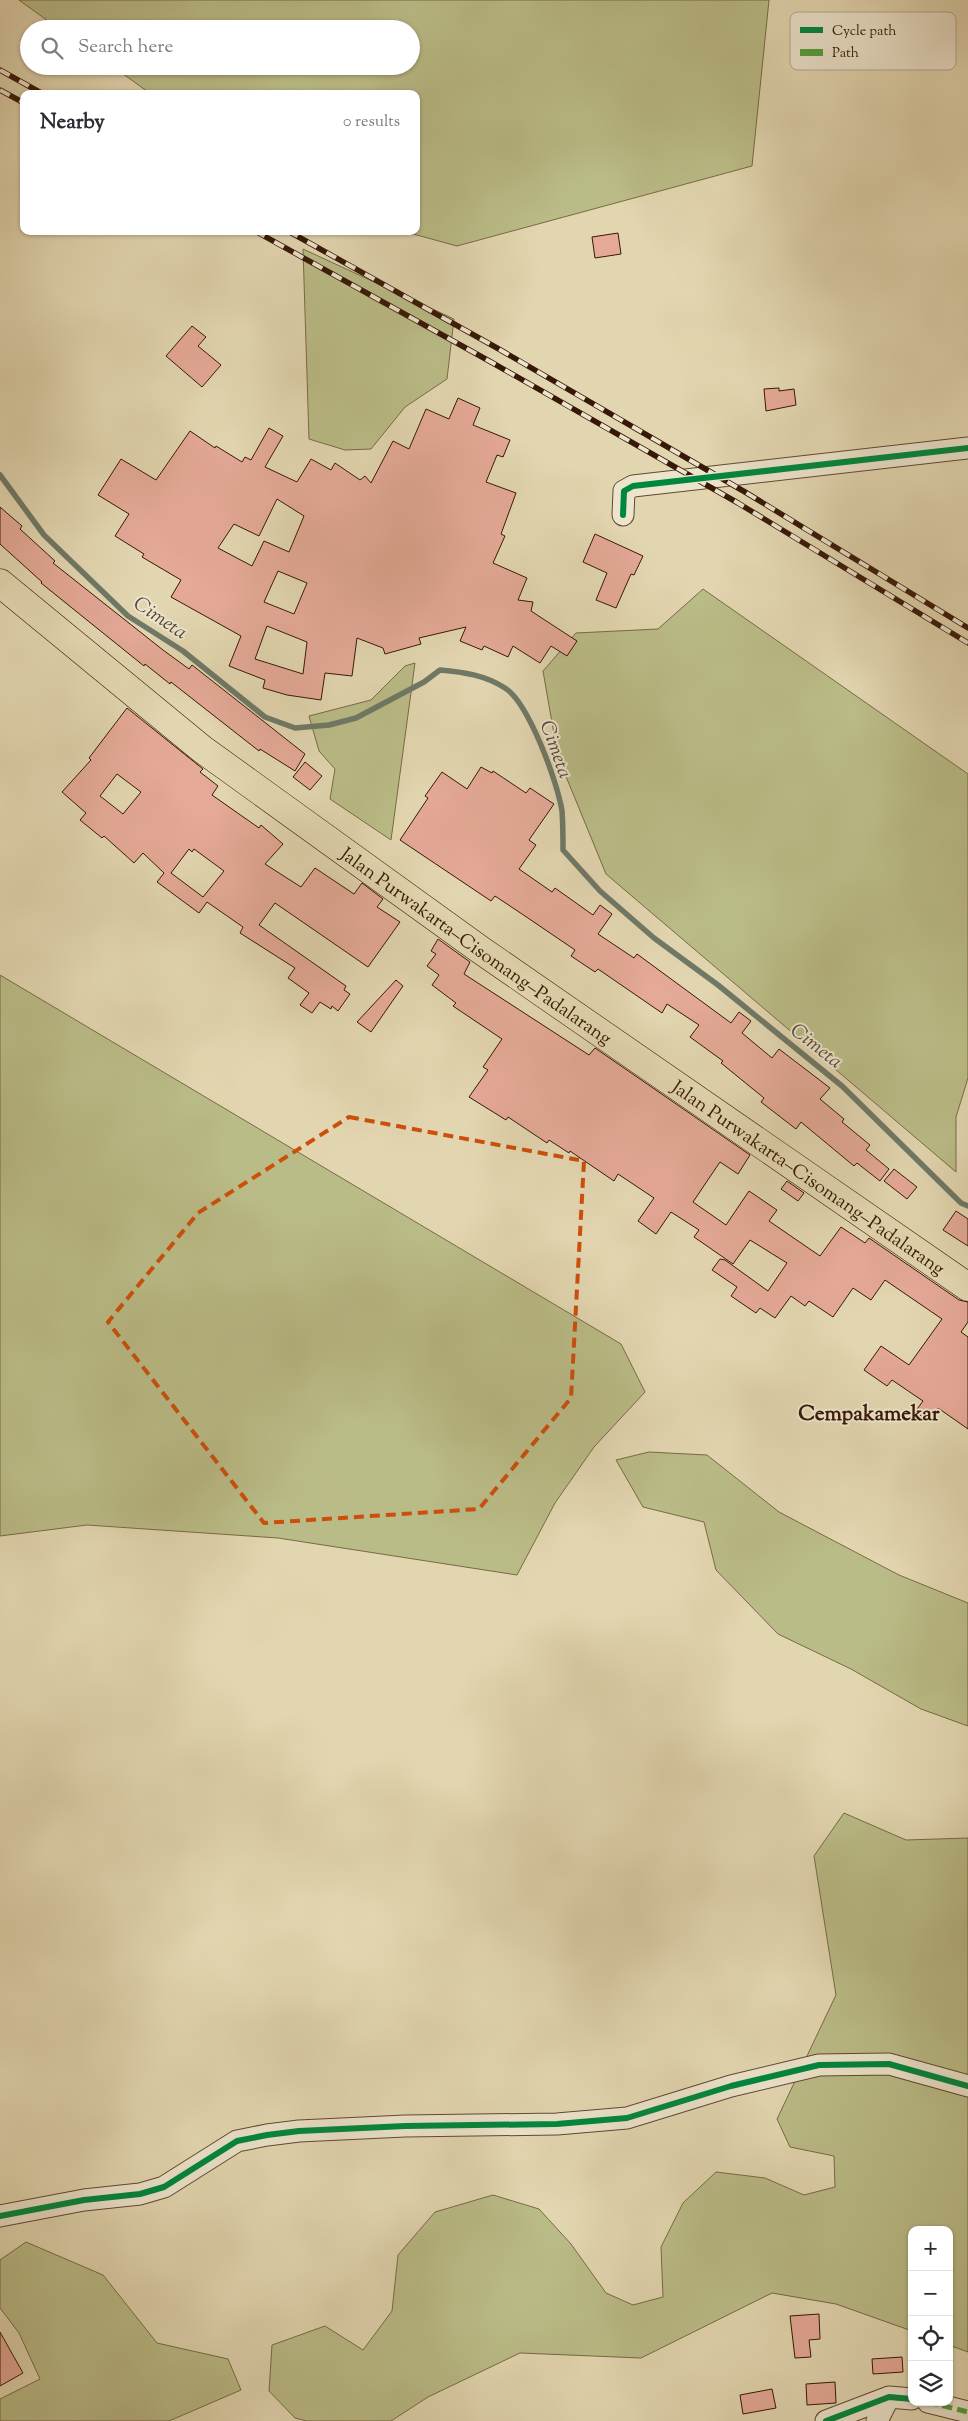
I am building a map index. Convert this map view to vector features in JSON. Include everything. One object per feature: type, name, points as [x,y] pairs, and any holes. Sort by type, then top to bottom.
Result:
[{"type":"highway","name":"Jalan Purwakarta–Cisomang–Padalarang","points":[[0,583],[202,748],[482,951],[968,1287]]},
{"type":"street","points":[[623,516],[624,491],[633,486],[968,448]]},
{"type":"street","points":[[0,2216],[84,2200],[140,2194],[156,2190],[164,2187],[237,2141],[267,2135],[299,2131],[335,2131],[405,2126],[557,2124],[627,2118],[731,2086],[819,2065],[889,2064],[968,2086]]},
{"type":"street","points":[[826,2421],[888,2397],[908,2399]]},
{"type":"street","points":[[878,2421],[888,2397]]},
{"type":"street","points":[[944,2406],[968,2412]]},
{"type":"highlighted area","points":[[349,1117],[584,1161],[571,1398],[479,1509],[264,1523],[108,1322],[198,1213]]},
{"type":"green space","points":[[19,0],[769,0],[752,166],[457,246],[417,235],[420,235],[420,90],[145,90],[125,75],[420,75],[420,20],[47,20]]},
{"type":"green space","points":[[303,249],[454,319],[447,379],[405,407],[371,449],[345,450],[309,439]]},
{"type":"green space","points":[[703,589],[968,774],[968,1078],[956,1117],[956,1172],[606,874],[558,757],[543,671],[576,633],[658,629]]},
{"type":"green space","points":[[415,663],[391,840],[330,799],[335,769],[319,751],[309,716],[371,700],[405,666]]},
{"type":"green space","points":[[0,975],[621,1344],[645,1392],[594,1447],[555,1503],[517,1575],[278,1538],[87,1525],[0,1536]]},
{"type":"green space","points":[[649,1452],[707,1455],[779,1512],[899,1575],[968,1603],[968,1726],[921,1709],[851,1669],[778,1634],[716,1570],[704,1522],[643,1507],[616,1460]]},
{"type":"green space","points":[[844,1813],[906,1840],[968,1838],[968,2352],[953,2346],[953,2226],[908,2226],[908,2330],[836,2304],[772,2293],[641,2358],[520,2353],[428,2397],[391,2421],[307,2421],[295,2418],[269,2391],[272,2345],[325,2326],[363,2350],[392,2311],[398,2255],[435,2212],[493,2195],[539,2209],[571,2244],[606,2293],[633,2305],[663,2297],[661,2247],[683,2203],[716,2172],[765,2178],[804,2195],[835,2187],[834,2156],[790,2147],[777,2119],[836,1995],[814,1856]]},
{"type":"green space","points":[[26,2242],[103,2275],[157,2343],[228,2359],[241,2390],[169,2421],[0,2421],[0,2399],[40,2379],[19,2333],[0,2308],[0,2260]]},
{"type":"building","points":[[618,233],[621,254],[595,258],[592,237]]},
{"type":"building","points":[[192,326],[206,337],[198,346],[221,365],[202,387],[166,356]]},
{"type":"building","points":[[779,388],[779,391],[794,389],[796,405],[766,411],[764,389]]},
{"type":"building","points":[[458,398],[480,408],[473,425],[510,440],[503,457],[497,455],[486,482],[516,493],[501,534],[505,536],[493,563],[527,578],[518,600],[533,602],[531,611],[577,641],[567,656],[551,646],[540,663],[513,646],[508,657],[484,646],[482,650],[460,641],[466,627],[419,638],[421,644],[385,654],[383,648],[357,638],[352,676],[325,673],[321,700],[287,695],[263,688],[265,680],[229,666],[241,636],[171,597],[181,580],[142,557],[144,554],[115,536],[129,514],[98,495],[121,459],[156,480],[190,431],[215,448],[216,446],[242,462],[245,457],[251,460],[269,428],[283,436],[265,467],[297,482],[311,459],[331,470],[335,463],[360,480],[365,476],[371,483],[393,441],[409,449],[426,409],[449,419]],"holes":[[[277,499],[304,516],[289,552],[264,541],[252,566],[218,548],[234,524],[259,536]],[[278,571],[307,583],[294,614],[264,602]],[[267,626],[307,642],[303,674],[255,659]]]},
{"type":"building","points":[[0,507],[22,526],[20,529],[55,561],[53,563],[163,650],[189,669],[192,665],[305,754],[295,771],[260,749],[259,751],[171,682],[170,684],[145,664],[144,666],[41,583],[0,544]]},
{"type":"building","points":[[595,534],[643,556],[634,575],[631,574],[616,608],[596,600],[607,573],[583,562]]},
{"type":"building","points":[[127,708],[203,769],[200,772],[218,786],[212,795],[259,828],[261,825],[283,844],[265,864],[301,887],[315,868],[354,894],[362,883],[383,899],[377,907],[400,922],[368,967],[275,903],[259,925],[346,986],[344,990],[350,994],[338,1011],[332,1006],[331,1009],[320,1002],[312,1013],[300,1005],[309,993],[288,978],[295,968],[240,933],[243,927],[207,902],[199,913],[157,882],[164,873],[143,853],[134,863],[104,836],[102,838],[80,820],[86,813],[62,792],[91,760],[89,758]],"holes":[[[117,774],[141,792],[123,814],[100,796]],[[189,849],[192,852],[194,849],[224,871],[203,897],[171,873]]]},
{"type":"building","points":[[305,762],[322,776],[310,790],[293,777]]},
{"type":"building","points":[[481,767],[492,773],[493,771],[526,793],[530,788],[554,804],[529,840],[536,845],[519,869],[552,892],[555,888],[593,915],[600,905],[612,914],[598,934],[634,958],[637,954],[731,1023],[739,1012],[751,1021],[742,1033],[772,1058],[779,1049],[830,1088],[820,1099],[844,1119],[842,1122],[870,1145],[866,1150],[889,1169],[880,1181],[857,1163],[854,1166],[801,1122],[796,1129],[761,1102],[764,1098],[721,1063],[723,1061],[690,1037],[699,1025],[667,1004],[662,1013],[598,969],[595,972],[571,956],[575,950],[525,916],[495,896],[491,901],[400,840],[428,798],[425,796],[442,772],[467,789]]},
{"type":"building","points":[[438,939],[470,962],[464,974],[589,1055],[595,1048],[750,1155],[738,1174],[720,1162],[693,1202],[726,1225],[749,1191],[777,1210],[769,1221],[820,1256],[841,1227],[865,1243],[869,1238],[959,1300],[968,1302],[968,1322],[961,1332],[968,1337],[968,1429],[938,1408],[929,1421],[915,1412],[923,1401],[892,1380],[887,1386],[864,1370],[881,1346],[909,1365],[942,1319],[885,1280],[871,1300],[853,1288],[833,1317],[809,1301],[805,1306],[791,1296],[775,1318],[760,1308],[756,1313],[731,1296],[737,1287],[712,1270],[720,1259],[725,1260],[768,1291],[787,1263],[750,1240],[733,1264],[694,1237],[699,1230],[671,1212],[656,1234],[638,1221],[654,1198],[618,1174],[614,1181],[570,1151],[569,1153],[549,1140],[547,1143],[508,1117],[506,1120],[469,1097],[488,1070],[483,1067],[502,1039],[453,1006],[456,1003],[432,985],[439,975],[427,966],[436,954],[431,951]]},
{"type":"building","points":[[396,980],[403,986],[371,1032],[357,1022]]},
{"type":"building","points":[[894,1169],[917,1187],[907,1199],[884,1181]]},
{"type":"building","points":[[787,1181],[804,1193],[798,1201],[781,1189]]},
{"type":"building","points":[[956,1211],[968,1219],[968,1246],[943,1230]]},
{"type":"building","points":[[819,2314],[820,2339],[809,2340],[811,2357],[795,2358],[790,2316]]},
{"type":"building","points":[[0,2332],[23,2373],[0,2386]]},
{"type":"building","points":[[902,2357],[903,2372],[873,2374],[872,2359]]},
{"type":"building","points":[[835,2382],[836,2403],[807,2405],[806,2384]]},
{"type":"building","points":[[772,2389],[776,2408],[743,2414],[740,2395]]},
{"type":"waterway","name":"Cimeta","points":[[0,475],[44,535],[128,616],[183,651],[265,717],[295,728],[329,725],[356,718],[424,682],[440,670],[474,675],[490,680],[505,688],[514,696],[533,726],[549,764],[562,811],[563,850],[600,891],[654,938],[718,985],[842,1086],[961,1203],[968,1206]]},
{"type":"railway","points":[[0,70],[36,90]]},
{"type":"railway","points":[[0,90],[20,101]]},
{"type":"railway","points":[[262,235],[491,362],[738,503],[968,643]]},
{"type":"railway","points":[[295,235],[497,348],[745,492],[968,628]]},
{"type":"marked path","points":[[944,2406],[968,2412]]},
{"type":"cycle path","points":[[623,515],[624,491],[633,486],[968,448]]},
{"type":"cycle path","points":[[0,2216],[84,2200],[140,2194],[164,2187],[237,2141],[267,2135],[299,2131],[405,2126],[557,2124],[627,2118],[731,2086],[819,2065],[889,2064],[968,2086]]},
{"type":"cycle path","points":[[826,2421],[889,2397],[908,2399]]},
{"type":"district","name":"Cempakamekar","points":[[869,1413]]}]
